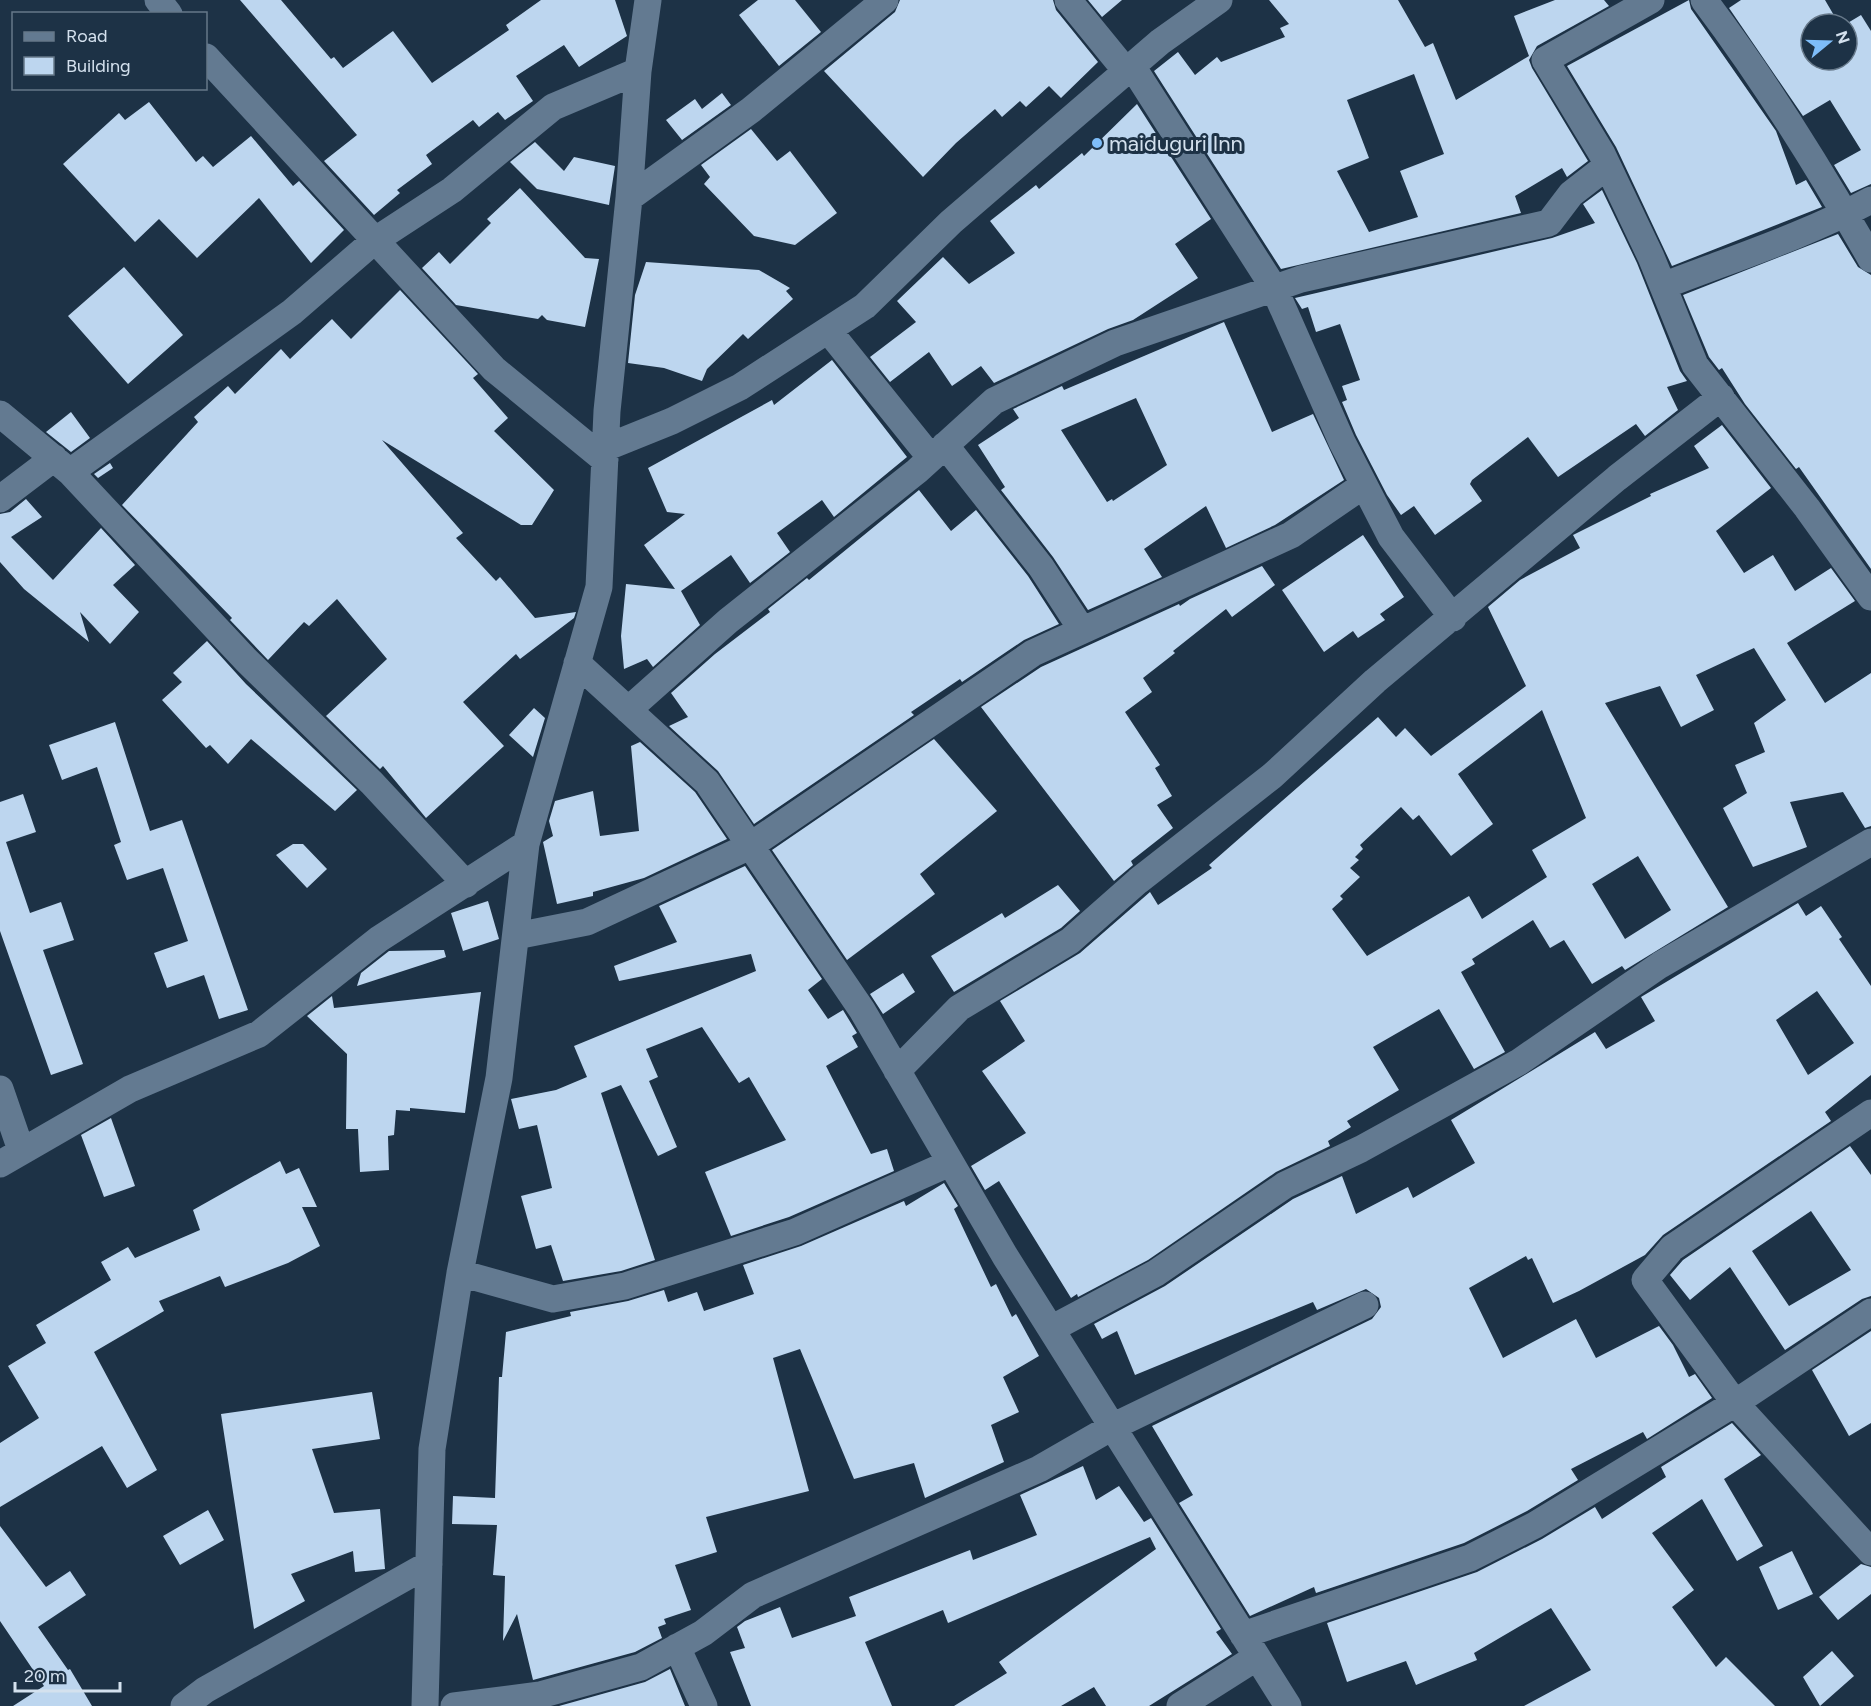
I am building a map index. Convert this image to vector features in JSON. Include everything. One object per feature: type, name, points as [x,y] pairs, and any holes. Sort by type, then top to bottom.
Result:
[{"type":"street","points":[[158,0],[167,12]]},
{"type":"street","points":[[425,1706],[432,1449],[460,1273],[499,1078],[526,844],[599,587],[605,454],[629,198],[638,71],[648,0]]},
{"type":"street","points":[[629,198],[752,110],[885,0]]},
{"type":"street","points":[[1068,0],[1129,68],[1274,288],[1364,485],[1391,537],[1453,618]]},
{"type":"street","points":[[605,454],[740,387],[865,306],[951,222],[1129,68],[1160,42],[1219,0]]},
{"type":"street","points":[[1652,0],[1545,60],[1602,154],[1663,286],[1695,365],[1807,508],[1871,597]]},
{"type":"street","points":[[1704,0],[1742,51],[1846,214],[1871,259]]},
{"type":"street","points":[[207,58],[374,242],[494,369],[605,454]]},
{"type":"street","points":[[0,499],[62,465],[292,312],[374,242],[452,190],[553,107],[638,71]]},
{"type":"street","points":[[628,710],[728,621],[938,452],[994,401],[1115,343],[1301,279],[1549,224],[1570,194],[1607,166]]},
{"type":"street","points":[[1663,286],[1846,214],[1871,200]]},
{"type":"street","points":[[828,330],[1041,567],[1082,630]]},
{"type":"street","points":[[897,1071],[959,1008],[1070,941],[1138,881],[1272,776],[1375,681],[1453,618],[1617,478],[1721,398]]},
{"type":"street","points":[[0,414],[62,465],[246,660],[372,783],[466,884]]},
{"type":"street","points":[[516,936],[587,922],[750,846],[1033,653],[1291,535],[1364,485]]},
{"type":"street","points":[[577,663],[707,782],[862,1010],[1051,1329],[1288,1706]]},
{"type":"street","points":[[1051,1329],[1156,1273],[1285,1185],[1361,1149],[1519,1062],[1660,965],[1871,842]]},
{"type":"street","points":[[0,1089],[11,1157],[130,1089],[259,1034],[379,939],[526,844]]},
{"type":"street","points":[[1871,1113],[1672,1248],[1645,1280],[1735,1403],[1871,1552]]},
{"type":"street","points":[[460,1273],[553,1299],[625,1286],[795,1232],[951,1163]]},
{"type":"street","points":[[454,1706],[540,1695],[641,1667],[703,1634],[753,1595],[1039,1469],[1112,1426],[1365,1305]]},
{"type":"street","points":[[1180,1706],[1250,1646],[1470,1558],[1535,1525],[1735,1403],[1871,1312]]},
{"type":"street","points":[[184,1706],[205,1690],[429,1564]]},
{"type":"street","points":[[678,1647],[704,1706]]},
{"type":"building","points":[[240,0],[281,0],[331,59],[334,57],[343,68],[393,31],[432,83],[509,30],[506,25],[541,0],[615,0],[627,36],[579,67],[564,45],[516,76],[533,101],[505,120],[498,112],[479,127],[473,120],[426,155],[432,164],[397,190],[400,193],[374,215],[324,161],[357,135]]},
{"type":"building","points":[[758,0],[795,0],[821,32],[779,66],[739,15]]},
{"type":"building","points":[[900,0],[1053,0],[1056,10],[1098,62],[1061,98],[1049,86],[1026,107],[1020,101],[1002,117],[995,109],[956,143],[923,177],[824,71],[895,12]]},
{"type":"building","points":[[1088,0],[1122,0],[1102,17]]},
{"type":"building","points":[[1269,0],[1398,0],[1425,47],[1433,43],[1456,100],[1529,56],[1514,16],[1555,0],[1604,0],[1609,6],[1537,46],[1529,60],[1588,161],[1567,177],[1562,168],[1515,196],[1521,213],[1281,269],[1154,71],[1178,52],[1195,75],[1217,57],[1221,62],[1285,37],[1280,28],[1289,24]],"holes":[[[1414,74],[1444,154],[1400,171],[1418,217],[1369,232],[1337,171],[1369,158],[1347,100]]]},
{"type":"building","points":[[1689,0],[1691,9],[1776,131],[1796,185],[1806,180],[1822,207],[1672,266],[1616,147],[1567,66]]},
{"type":"building","points":[[1741,0],[1825,0],[1832,12],[1799,12],[1799,72],[1859,72],[1859,16],[1861,15],[1871,31],[1871,184],[1851,193],[1834,165],[1861,150],[1830,100],[1803,116],[1729,8]]},
{"type":"building","points":[[722,93],[731,105],[682,140],[666,120],[695,99],[702,109]]},
{"type":"building","points":[[149,102],[196,162],[203,156],[213,167],[251,136],[293,186],[299,181],[344,230],[311,263],[259,198],[197,258],[159,219],[135,242],[63,164],[119,113],[125,120]]},
{"type":"building","points":[[1137,104],[1211,219],[1175,244],[1198,278],[1133,320],[1108,329],[994,383],[981,366],[952,386],[929,352],[890,382],[870,357],[916,322],[897,301],[943,257],[969,284],[1015,253],[990,221],[1036,185],[1039,189],[1082,153],[1084,156]]},
{"type":"building","points":[[751,129],[777,161],[790,151],[837,213],[795,245],[754,236],[704,184],[710,177],[701,165]]},
{"type":"building","points":[[535,142],[564,171],[574,157],[615,166],[609,205],[537,189],[510,162]]},
{"type":"building","points":[[520,188],[585,258],[599,259],[585,327],[547,320],[542,315],[538,319],[456,305],[422,268],[439,252],[450,264],[491,223],[487,219]]},
{"type":"building","points":[[1602,190],[1637,263],[1680,371],[1687,381],[1667,387],[1678,410],[1645,436],[1636,424],[1558,477],[1528,437],[1472,480],[1470,484],[1482,501],[1435,535],[1414,506],[1401,515],[1387,495],[1356,435],[1342,402],[1347,400],[1342,386],[1360,380],[1340,324],[1316,332],[1308,307],[1302,309],[1295,298],[1552,238],[1595,223],[1583,204]]},
{"type":"building","points":[[1838,234],[1858,267],[1871,275],[1871,569],[1799,467],[1796,469],[1745,404],[1722,368],[1719,370],[1709,357],[1683,295]]},
{"type":"building","points":[[646,262],[759,270],[790,288],[786,291],[793,299],[748,339],[743,334],[707,369],[702,381],[664,368],[628,363],[635,295]]},
{"type":"building","points":[[124,267],[183,335],[128,384],[68,316]]},
{"type":"building","points":[[400,290],[478,374],[473,378],[508,418],[494,431],[554,490],[532,525],[521,525],[382,440],[463,533],[456,538],[496,581],[500,577],[535,618],[576,612],[574,618],[520,659],[516,654],[463,702],[504,746],[426,818],[383,766],[380,769],[326,716],[387,659],[337,599],[309,626],[304,622],[268,660],[230,620],[232,618],[122,505],[198,422],[194,417],[228,386],[235,394],[281,349],[290,359],[332,319],[351,339]]},
{"type":"building","points":[[1224,322],[1272,432],[1313,414],[1344,480],[1275,525],[1226,548],[1206,506],[1144,549],[1162,577],[1088,610],[1053,557],[1001,490],[1005,487],[978,445],[1019,418],[1013,409],[1062,386],[1064,390]],"holes":[[[1136,398],[1167,465],[1113,501],[1112,499],[1107,502],[1061,430]]]},
{"type":"building","points":[[832,360],[907,457],[834,517],[822,500],[777,533],[790,552],[750,583],[731,555],[681,591],[700,625],[653,667],[647,659],[624,669],[621,636],[626,584],[675,589],[644,545],[685,514],[667,512],[648,468],[772,400],[774,405]]},
{"type":"building","points":[[71,412],[90,438],[71,452],[46,432]]},
{"type":"building","points":[[1722,425],[1771,488],[1716,531],[1744,573],[1773,555],[1795,591],[1831,568],[1855,601],[1787,643],[1825,703],[1871,673],[1871,826],[1865,828],[1843,792],[1790,802],[1807,847],[1753,867],[1723,808],[1747,793],[1735,765],[1765,752],[1754,723],[1786,700],[1754,648],[1696,675],[1714,710],[1681,727],[1660,686],[1605,703],[1728,907],[1625,970],[1622,966],[1592,984],[1564,940],[1550,948],[1533,920],[1472,959],[1475,964],[1461,972],[1505,1052],[1474,1069],[1439,1009],[1373,1047],[1399,1090],[1347,1121],[1351,1127],[1328,1141],[1330,1146],[1276,1172],[1148,1260],[1078,1297],[1077,1294],[1071,1298],[999,1181],[985,1190],[971,1166],[1026,1133],[982,1071],[1025,1041],[1000,1001],[1080,953],[1150,892],[1158,905],[1212,868],[1209,865],[1378,717],[1396,737],[1405,728],[1431,756],[1526,686],[1488,607],[1520,580],[1580,548],[1573,535],[1651,496],[1650,494],[1709,468],[1694,446]],"holes":[[[1542,710],[1586,818],[1532,850],[1547,877],[1482,919],[1469,896],[1367,956],[1332,909],[1343,899],[1340,896],[1360,877],[1350,868],[1359,860],[1355,857],[1363,849],[1360,845],[1401,807],[1413,820],[1419,815],[1451,856],[1493,824],[1458,774]],[[1638,856],[1671,910],[1625,939],[1592,884]]]},
{"type":"building","points":[[110,463],[113,468],[98,478],[94,474]]},
{"type":"building","points":[[919,490],[951,531],[976,510],[1028,576],[1059,624],[1024,640],[962,682],[960,679],[911,712],[914,715],[754,824],[718,771],[669,726],[688,717],[671,693],[715,654],[770,612],[768,609],[807,578],[809,580]]},
{"type":"building","points":[[26,499],[42,517],[11,537],[53,580],[101,528],[135,565],[113,585],[139,612],[110,644],[80,612],[89,642],[24,589],[0,562],[0,514],[10,512]]},
{"type":"building","points":[[1363,535],[1404,597],[1380,614],[1385,620],[1358,638],[1353,631],[1324,652],[1282,590]]},
{"type":"building","points":[[1262,566],[1275,585],[1232,617],[1226,609],[1173,651],[1175,653],[1143,678],[1152,692],[1125,712],[1160,765],[1155,768],[1172,796],[1157,805],[1173,828],[1131,861],[1133,865],[1114,881],[981,707],[1041,667],[1179,604],[1180,606],[1190,599]]},
{"type":"building","points":[[207,641],[246,684],[357,790],[335,811],[251,739],[228,764],[210,745],[206,748],[162,700],[182,682],[173,673]]},
{"type":"building","points":[[534,708],[545,718],[533,757],[509,735]]},
{"type":"building","points":[[115,722],[150,831],[182,820],[248,1010],[219,1019],[204,975],[167,988],[154,953],[188,941],[163,868],[127,880],[114,845],[121,842],[97,767],[62,780],[49,745]]},
{"type":"building","points":[[934,739],[997,811],[920,874],[935,894],[847,960],[772,850]]},
{"type":"building","points":[[640,742],[695,792],[727,839],[644,878],[593,892],[593,896],[557,904],[543,842],[553,836],[549,821],[555,801],[593,791],[600,836],[639,831],[631,746]]},
{"type":"building","points":[[23,794],[36,832],[6,842],[30,913],[61,902],[74,940],[43,950],[83,1064],[51,1075],[0,931],[0,802]]},
{"type":"building","points":[[293,844],[303,844],[327,869],[307,888],[276,855]]},
{"type":"building","points":[[745,866],[822,979],[808,990],[828,1019],[843,1010],[857,1033],[852,1036],[858,1047],[826,1066],[871,1154],[887,1149],[894,1171],[789,1217],[731,1236],[705,1172],[786,1140],[749,1077],[739,1083],[702,1027],[646,1049],[658,1077],[649,1081],[677,1147],[658,1156],[621,1085],[601,1093],[655,1260],[621,1271],[563,1281],[551,1245],[536,1249],[521,1196],[552,1188],[537,1125],[519,1129],[511,1099],[556,1090],[587,1077],[574,1046],[756,971],[751,954],[619,981],[614,966],[677,942],[659,906]]},
{"type":"building","points":[[1058,885],[1080,911],[1061,928],[954,992],[931,956],[1002,913],[1005,918]]},
{"type":"building","points":[[488,901],[499,939],[463,951],[451,913]]},
{"type":"building","points":[[1798,903],[1806,916],[1821,906],[1842,937],[1839,939],[1871,986],[1871,1075],[1825,1112],[1831,1121],[1663,1235],[1645,1255],[1553,1303],[1532,1258],[1528,1260],[1526,1256],[1469,1288],[1503,1358],[1576,1319],[1596,1358],[1659,1326],[1673,1345],[1689,1377],[1695,1374],[1712,1398],[1647,1439],[1643,1432],[1571,1469],[1578,1480],[1527,1511],[1464,1543],[1316,1593],[1314,1587],[1250,1616],[1179,1503],[1193,1495],[1152,1426],[1372,1319],[1381,1307],[1379,1298],[1366,1289],[1317,1310],[1313,1302],[1135,1375],[1117,1331],[1102,1339],[1094,1324],[1165,1286],[1293,1199],[1342,1176],[1356,1214],[1408,1187],[1413,1198],[1475,1163],[1451,1120],[1595,1032],[1606,1049],[1655,1021],[1641,997]],"holes":[[[1817,991],[1854,1043],[1808,1075],[1776,1020]]]},
{"type":"building","points":[[444,950],[446,957],[357,986],[361,973],[389,951]]},
{"type":"building","points":[[903,973],[915,992],[883,1014],[870,994]]},
{"type":"building","points":[[481,992],[465,1113],[410,1108],[410,1111],[396,1110],[394,1135],[388,1136],[389,1170],[360,1172],[358,1129],[346,1129],[347,1054],[307,1016],[332,996],[334,1008]]},
{"type":"building","points":[[111,1118],[135,1186],[104,1197],[81,1135]]},
{"type":"building","points":[[1850,1146],[1871,1175],[1871,1296],[1862,1299],[1785,1350],[1730,1267],[1690,1300],[1670,1275],[1683,1260]],"holes":[[[1811,1211],[1851,1270],[1789,1306],[1752,1251]]]},
{"type":"building","points":[[280,1161],[286,1174],[299,1168],[317,1207],[302,1207],[320,1246],[288,1263],[225,1287],[220,1276],[159,1301],[164,1311],[94,1352],[157,1470],[127,1488],[102,1446],[0,1507],[0,1443],[39,1418],[8,1366],[46,1343],[36,1325],[111,1280],[101,1262],[128,1247],[135,1258],[200,1230],[193,1210]]},
{"type":"building","points":[[944,1183],[958,1206],[954,1209],[991,1287],[996,1284],[1012,1317],[1016,1314],[1039,1356],[1003,1377],[1019,1412],[991,1425],[1004,1462],[925,1498],[914,1463],[854,1479],[800,1349],[773,1358],[809,1491],[706,1517],[717,1552],[675,1565],[691,1610],[664,1619],[666,1624],[658,1627],[662,1638],[635,1652],[533,1680],[517,1614],[503,1641],[505,1576],[493,1575],[497,1525],[452,1524],[453,1496],[495,1498],[499,1377],[502,1377],[506,1332],[571,1316],[570,1312],[628,1301],[664,1290],[668,1302],[697,1292],[704,1311],[754,1294],[743,1265],[801,1246],[904,1201],[906,1206]]},
{"type":"building","points":[[1871,1331],[1871,1423],[1849,1436],[1812,1370]]},
{"type":"building","points":[[372,1392],[380,1439],[312,1449],[334,1513],[380,1509],[385,1569],[355,1572],[353,1551],[291,1574],[305,1601],[254,1629],[221,1414]]},
{"type":"building","points":[[1732,1423],[1761,1455],[1724,1479],[1763,1546],[1737,1561],[1702,1499],[1652,1533],[1694,1590],[1672,1607],[1716,1667],[1726,1657],[1775,1706],[1524,1706],[1591,1670],[1551,1608],[1474,1653],[1477,1660],[1416,1685],[1406,1661],[1347,1682],[1327,1623],[1477,1572],[1542,1539],[1595,1507],[1602,1519],[1666,1477],[1661,1467]]},
{"type":"building","points":[[1083,1466],[1096,1500],[1119,1486],[1144,1522],[1151,1518],[1221,1629],[1216,1632],[1232,1654],[1149,1706],[1106,1706],[1094,1687],[1061,1706],[954,1706],[1007,1673],[999,1662],[1156,1549],[1150,1537],[948,1623],[943,1610],[865,1642],[892,1706],[751,1706],[730,1652],[745,1648],[737,1627],[745,1621],[780,1607],[792,1638],[856,1616],[849,1597],[970,1550],[973,1560],[1037,1535],[1020,1495]]},
{"type":"building","points":[[208,1510],[224,1540],[180,1565],[163,1536]]},
{"type":"building","points":[[0,1526],[46,1587],[70,1571],[86,1595],[38,1627],[68,1670],[70,1669],[92,1706],[13,1706],[44,1686],[0,1621]]},
{"type":"building","points":[[1792,1551],[1813,1594],[1778,1610],[1759,1567]]},
{"type":"building","points":[[1861,1564],[1871,1567],[1871,1594],[1838,1620],[1819,1597]]},
{"type":"building","points":[[1832,1651],[1854,1676],[1820,1706],[1803,1677]]},
{"type":"building","points":[[670,1669],[685,1706],[559,1706],[645,1682]]},
{"type":"place","name":"maiduguri Inn","points":[[1097,143]]}]
